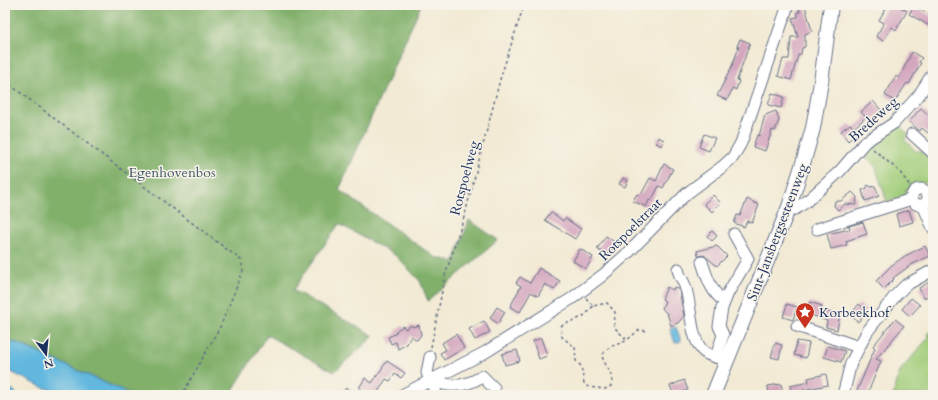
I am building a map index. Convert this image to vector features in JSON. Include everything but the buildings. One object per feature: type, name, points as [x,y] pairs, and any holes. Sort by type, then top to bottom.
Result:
[{"type":"main road","name":"Sint-Jansbergsesteenweg","points":[[713,395],[721,359],[789,207],[813,128],[821,82],[831,5]]},
{"type":"street","name":"Rotspoelstraat","points":[[402,395],[484,353],[580,292],[603,275],[629,252],[686,194],[733,157],[740,143],[788,5]]},
{"type":"street","name":"Bredeweg","points":[[789,207],[796,209],[806,202],[840,171],[865,142],[894,122],[919,95],[933,73]]},
{"type":"street","points":[[912,134],[933,153]]},
{"type":"street","points":[[817,229],[913,195],[918,188],[924,189],[931,194],[928,201],[923,205],[916,204],[913,195]]},
{"type":"street","points":[[923,205],[933,228]]},
{"type":"street","name":"Sint-Jansbergsesteenweg","points":[[721,359],[723,335],[720,326],[724,301],[748,259],[734,234]]},
{"type":"street","points":[[702,262],[714,291],[717,296],[724,301]]},
{"type":"street","points":[[678,269],[680,278],[685,287],[693,328],[699,346],[703,352],[721,359]]},
{"type":"street","points":[[843,395],[851,363],[868,332],[895,296],[906,285],[933,270]]},
{"type":"street","points":[[796,326],[859,347]]},
{"type":"street","points":[[430,357],[427,373],[437,395]]},
{"type":"street","points":[[430,380],[454,387],[476,380],[482,376],[494,388]]},
{"type":"path","name":"Rotspoelweg","points":[[430,357],[445,276],[465,214],[501,76],[524,5]]},
{"type":"path","points":[[5,81],[241,260],[243,271],[221,325],[182,395]]},
{"type":"path","points":[[865,142],[899,171],[913,195]]},
{"type":"path","points":[[580,292],[593,306]]},
{"type":"path","points":[[627,340],[614,327],[615,312],[607,303],[593,306],[583,318],[572,320],[561,326],[562,337],[575,347],[576,361],[581,366],[584,383],[588,387],[605,389],[611,386],[613,379],[612,374],[605,367],[602,356],[605,350],[611,345],[621,344],[627,340],[639,330],[647,331]]},
{"type":"green space","name":"Egenhovenbos","points":[[5,5],[421,5],[339,190],[435,257],[454,262],[469,220],[498,240],[428,301],[420,281],[395,255],[339,224],[293,290],[374,336],[334,372],[267,335],[230,395],[132,395],[17,343],[5,341]]},
{"type":"green space","points":[[897,123],[909,135],[904,139],[917,152],[920,150],[928,158],[932,167],[933,177],[929,187],[926,182],[905,190],[907,196],[887,202],[875,165],[861,153],[877,137]]},
{"type":"green space","points":[[933,329],[933,395],[893,395],[900,371],[929,337],[928,334]]},
{"type":"water","points":[[676,327],[681,341],[675,343],[670,328]]},
{"type":"water","points":[[5,341],[17,343],[132,395],[71,395],[44,388],[5,369]]},
{"type":"water","points":[[5,386],[13,390],[17,395],[5,395]]},
{"type":"place","name":"Korbeekhof","points":[[805,329]]}]
